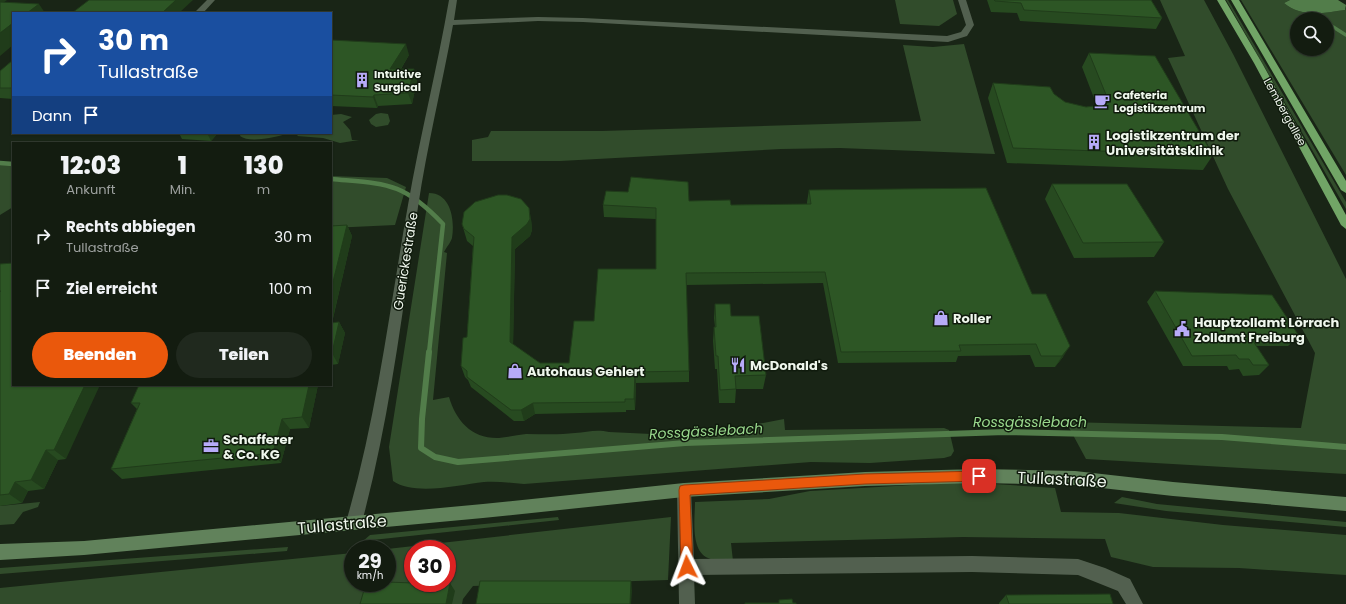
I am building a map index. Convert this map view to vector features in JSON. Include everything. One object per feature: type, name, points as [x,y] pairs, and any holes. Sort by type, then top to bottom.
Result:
[{"type":"main road","name":"Lembergallee","points":[[1221,0],[1258,63],[1346,225]]},
{"type":"main road","name":"Lembergallee","points":[[1235,0],[1346,190]]},
{"type":"street","points":[[199,12],[211,0]]},
{"type":"street","name":"Guerickestraße","points":[[354,522],[366,485],[384,394],[415,198],[450,23],[453,0]]},
{"type":"street","points":[[450,23],[538,19],[576,20],[948,39],[964,34],[970,24],[962,0]]},
{"type":"street","name":"Tullastraße","points":[[0,552],[84,548],[684,490],[865,479],[979,476],[1075,478],[1173,489],[1346,504]]},
{"type":"street","points":[[684,490],[688,604]]},
{"type":"street","name":"Tullastraße","points":[[1320,501],[1346,496]]},
{"type":"street","points":[[687,567],[972,564],[1078,567],[1105,576],[1124,585],[1135,604]]},
{"type":"shaded area","points":[[895,0],[953,0],[957,14],[939,26],[900,24]]},
{"type":"shaded area","points":[[1160,0],[1204,0],[1233,54],[1346,279],[1346,474],[1086,459],[1066,422],[1301,428],[1315,353],[1228,189],[1168,58],[1185,56]]},
{"type":"shaded area","points":[[1226,0],[1228,0],[1346,202],[1346,209]]},
{"type":"shaded area","points":[[1241,0],[1290,0],[1284,3],[1291,8],[1302,12],[1290,12],[1290,56],[1334,56],[1334,12],[1329,12],[1345,10],[1346,8],[1346,175]]},
{"type":"shaded area","points":[[1290,0],[1338,0],[1346,5],[1345,10],[1329,12],[1302,12],[1291,8],[1284,3]]},
{"type":"shaded area","points":[[964,44],[995,154],[840,148],[781,149],[560,161],[472,161],[472,140],[488,137],[491,131],[602,131],[921,121],[903,45],[933,47]]},
{"type":"shaded area","points":[[341,114],[352,117],[343,122],[350,130],[352,140],[359,140],[340,143],[323,138],[297,136],[299,134],[332,134],[332,115]]},
{"type":"shaded area","points":[[376,114],[388,114],[390,121],[388,125],[376,127],[371,124],[369,120]]},
{"type":"shaded area","points":[[241,134],[286,134],[257,139],[250,139],[240,136]]},
{"type":"shaded area","points":[[0,162],[12,163],[12,208],[0,215]]},
{"type":"shaded area","points":[[332,176],[387,178],[406,187],[395,225],[332,228]]},
{"type":"shaded area","points":[[429,193],[436,194],[447,202],[453,223],[452,238],[444,252],[447,253],[433,400],[449,397],[456,414],[466,427],[473,432],[489,438],[526,434],[563,434],[596,431],[672,435],[716,432],[784,419],[785,430],[944,428],[949,430],[954,451],[951,456],[944,458],[870,463],[811,462],[524,484],[484,482],[425,489],[413,488],[393,481],[389,447]]},
{"type":"shaded area","points":[[963,482],[1055,488],[1061,512],[1119,513],[1223,525],[1346,535],[1346,575],[1239,568],[1153,567],[1111,557],[1105,539],[963,537],[731,543],[733,561],[708,558],[702,554],[696,541],[694,525],[695,502],[769,499],[810,491]]},
{"type":"shaded area","points":[[1122,497],[1157,504],[1346,522],[1346,527],[1166,511],[1114,503]]},
{"type":"shaded area","points":[[40,502],[38,507],[23,512],[14,524],[0,525],[0,506]]},
{"type":"shaded area","points":[[558,517],[559,520],[364,540],[370,535]]},
{"type":"shaded area","points":[[671,517],[668,580],[473,586],[463,599],[462,604],[0,604],[0,588],[344,554],[344,592],[396,592],[396,548],[404,547],[404,592],[456,592],[456,541]]},
{"type":"shaded area","points":[[288,547],[287,551],[0,574],[0,568]]},
{"type":"building","points":[[89,0],[176,0],[163,12],[73,12]]},
{"type":"building","points":[[994,0],[1151,0],[1162,18],[1024,10],[1021,3]]},
{"type":"building","points":[[0,2],[39,4],[28,12],[12,12],[12,24],[0,33]]},
{"type":"building","name":"Intuitive Surgical","points":[[332,40],[406,44],[390,69],[414,69],[408,93],[374,95],[373,97],[332,95]]},
{"type":"building","points":[[1089,53],[1155,56],[1213,155],[1013,148],[993,83],[1050,87],[1054,94],[1065,102],[1086,107],[1109,102]]},
{"type":"building","points":[[12,61],[12,88],[0,88],[0,71]]},
{"type":"building","points":[[631,177],[688,182],[689,201],[730,200],[731,205],[811,204],[809,190],[986,188],[1032,294],[1046,294],[1070,346],[1062,356],[1041,356],[1036,344],[959,345],[961,351],[841,352],[825,272],[686,273],[689,371],[635,372],[634,399],[625,399],[625,402],[533,403],[521,410],[511,410],[467,377],[467,371],[461,366],[463,338],[467,337],[474,237],[464,229],[462,224],[464,212],[475,202],[498,195],[507,195],[521,199],[529,208],[530,219],[527,224],[512,237],[510,342],[540,363],[569,363],[574,321],[594,321],[598,269],[656,269],[656,208],[603,205],[606,191],[628,192]]},
{"type":"building","points":[[1052,184],[1127,184],[1164,242],[1083,243]]},
{"type":"building","points":[[347,225],[332,286],[332,226]]},
{"type":"building","points":[[12,263],[12,386],[85,386],[54,450],[46,450],[31,480],[15,482],[9,494],[0,495],[1,291],[0,264]]},
{"type":"building","points":[[1155,291],[1272,295],[1299,336],[1249,335],[1269,365],[1253,365],[1249,359],[1239,359],[1236,355],[1192,356]]},
{"type":"building","name":"McDonald's","points":[[715,304],[730,304],[731,316],[759,316],[766,375],[735,376],[736,389],[720,390],[718,356],[716,356],[714,327],[716,327]]},
{"type":"building","points":[[339,322],[332,353],[332,323]]},
{"type":"building","name":"Schafferer & Co. KG","points":[[139,386],[309,386],[302,417],[282,419],[273,453],[111,469],[140,403],[131,403]]},
{"type":"building","points":[[480,581],[631,581],[630,604],[476,604]]},
{"type":"building","points":[[396,582],[404,583],[404,592],[448,592],[446,604],[360,604],[363,592],[396,592]]},
{"type":"building","points":[[1110,594],[1113,604],[1009,604],[1006,595]]},
{"type":"building","points":[[792,599],[793,603],[796,604],[745,604],[779,603],[779,600]]},
{"type":"waterway","points":[[1334,27],[1346,35]]},
{"type":"waterway","name":"Rossgässlebach","points":[[0,163],[12,164]]},
{"type":"waterway","name":"Rossgässlebach","points":[[332,179],[366,182],[392,187],[404,192],[416,200],[443,224],[429,353]]},
{"type":"waterway","name":"Rossgässlebach","points":[[429,352],[422,419],[421,448],[435,457],[458,462],[685,443],[1005,432],[1222,437],[1346,447]]},
{"type":"place","name":"Intuitive Surgical","points":[[362,80]]},
{"type":"place","name":"Cafeteria Logistikzentrum","points":[[1102,101]]},
{"type":"place","name":"Logistikzentrum der Universitätsklinik","points":[[1094,142]]},
{"type":"place","name":"Roller","points":[[941,318]]},
{"type":"place","name":"Hauptzollamt Lörrach Zollamt Freiburg","points":[[1182,329]]},
{"type":"place","name":"McDonald's","points":[[738,365]]},
{"type":"place","name":"Autohaus Gehlert","points":[[515,371]]},
{"type":"place","name":"Schafferer & Co. KG","points":[[211,446]]},
{"type":"route","points":[[687,567],[684,490],[865,479],[979,476]]}]
